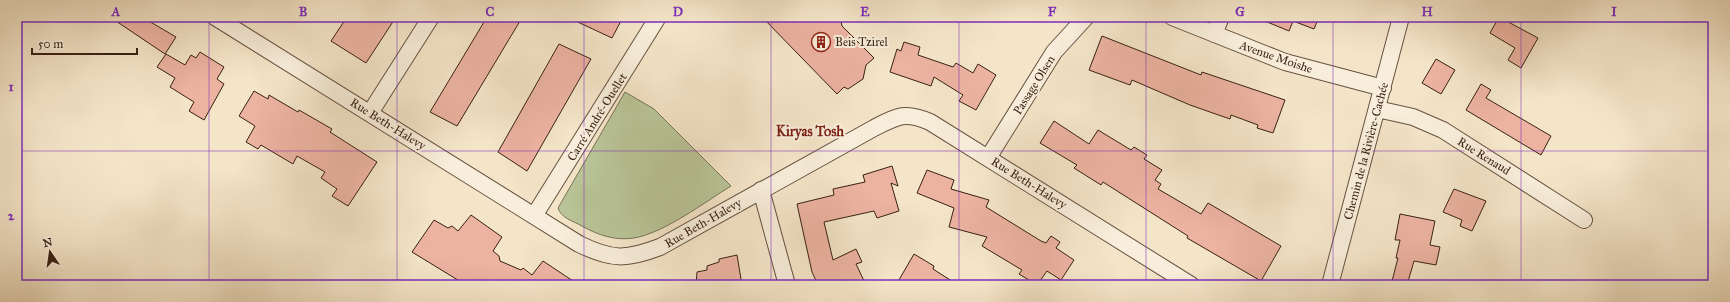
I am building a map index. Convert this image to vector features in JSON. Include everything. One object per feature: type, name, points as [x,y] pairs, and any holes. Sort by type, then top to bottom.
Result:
[{"type":"street","name":"Rue Beth-Halevy","points":[[215,17],[579,244],[598,253],[620,257],[639,255],[660,247],[761,190],[887,122],[908,115],[930,122],[988,158],[1168,279],[1190,285]]},
{"type":"street","points":[[370,113],[431,17]]},
{"type":"street","name":"Carré André-Ouellet","points":[[534,216],[658,17]]},
{"type":"street","name":"Passage Olsen","points":[[988,158],[1054,52],[1086,17]]},
{"type":"street","name":"Avenue Moishe","points":[[1172,17],[1285,62],[1383,88]]},
{"type":"street","points":[[1214,34],[1221,17]]},
{"type":"street","name":"Chemin de la Rivière-Cachée","points":[[1330,285],[1401,17]]},
{"type":"street","name":"Rue Renaud","points":[[1377,109],[1413,117],[1443,130],[1584,220]]},
{"type":"street","points":[[761,190],[787,285]]},
{"type":"green space","points":[[625,92],[654,109],[731,186],[671,224],[646,235],[620,239],[600,235],[571,221],[562,214],[558,208]]},
{"type":"building","points":[[110,17],[142,17],[176,37],[165,54]]},
{"type":"building","points":[[347,17],[396,17],[366,63],[331,41]]},
{"type":"building","points":[[487,17],[512,17],[520,21],[457,126],[430,112]]},
{"type":"building","points":[[567,17],[623,17],[612,38]]},
{"type":"building","name":"Beis Tzirel","points":[[762,17],[840,17],[842,26],[874,58],[866,65],[863,79],[848,89],[844,87],[837,94]]},
{"type":"building","points":[[1255,17],[1319,17],[1314,29],[1293,21],[1289,31]]},
{"type":"building","points":[[1499,17],[1538,38],[1521,68],[1508,60],[1515,48],[1490,33]]},
{"type":"building","points":[[1102,36],[1201,75],[1202,72],[1285,100],[1273,133],[1257,128],[1258,125],[1231,115],[1230,119],[1190,105],[1132,80],[1130,85],[1089,70]]},
{"type":"building","points":[[904,42],[920,47],[918,55],[953,67],[956,63],[973,73],[978,64],[996,75],[976,110],[959,101],[963,95],[934,77],[931,86],[890,72],[897,49],[901,51]]},
{"type":"building","points":[[559,44],[591,59],[527,171],[498,152]]},
{"type":"building","points":[[200,52],[224,67],[217,79],[224,84],[204,120],[189,111],[194,102],[170,87],[175,78],[157,67],[166,54],[185,65],[191,55],[196,58]]},
{"type":"building","points":[[1436,59],[1455,70],[1441,94],[1422,83]]},
{"type":"building","points":[[1481,84],[1491,90],[1486,98],[1551,136],[1541,155],[1466,110]]},
{"type":"building","points":[[254,91],[268,99],[269,95],[332,129],[330,132],[377,162],[348,206],[332,196],[337,189],[321,178],[325,172],[297,156],[293,164],[261,145],[258,149],[246,142],[255,126],[239,116]]},
{"type":"building","points":[[1054,121],[1089,144],[1098,130],[1131,150],[1134,147],[1147,155],[1144,159],[1162,170],[1155,180],[1161,184],[1158,189],[1201,214],[1208,203],[1281,246],[1261,281],[1187,238],[1188,236],[1103,182],[1101,185],[1074,168],[1077,165],[1040,143]]},
{"type":"building","points":[[892,166],[898,186],[891,183],[899,211],[877,218],[874,211],[824,222],[833,260],[856,249],[862,262],[856,264],[866,285],[818,285],[812,272],[797,204],[834,195],[833,189],[865,182],[863,175]]},
{"type":"building","points":[[927,170],[954,180],[951,189],[989,200],[986,207],[1041,241],[1046,243],[1051,236],[1060,242],[1056,248],[1074,260],[1061,280],[1047,271],[1037,285],[1019,274],[1022,270],[982,246],[987,237],[949,227],[954,208],[917,193]]},
{"type":"building","points":[[1454,189],[1486,201],[1472,231],[1460,226],[1462,220],[1443,212]]},
{"type":"building","points":[[1400,214],[1435,221],[1430,245],[1440,247],[1436,265],[1414,261],[1407,285],[1391,285],[1398,258],[1396,258],[1400,240],[1395,240]]},
{"type":"building","points":[[471,215],[502,237],[493,251],[499,256],[500,261],[521,270],[523,268],[532,275],[543,261],[579,285],[466,285],[412,252],[434,220],[448,228],[452,226],[458,231]]},
{"type":"building","points":[[914,254],[934,266],[933,269],[958,285],[896,285]]},
{"type":"building","points":[[737,255],[742,285],[696,285],[697,272],[707,270],[707,266],[719,262],[719,259]]},
{"type":"place","name":"Beis Tzirel","points":[[821,42]]},
{"type":"district","name":"Kiryas Tosh","points":[[810,131]]}]
